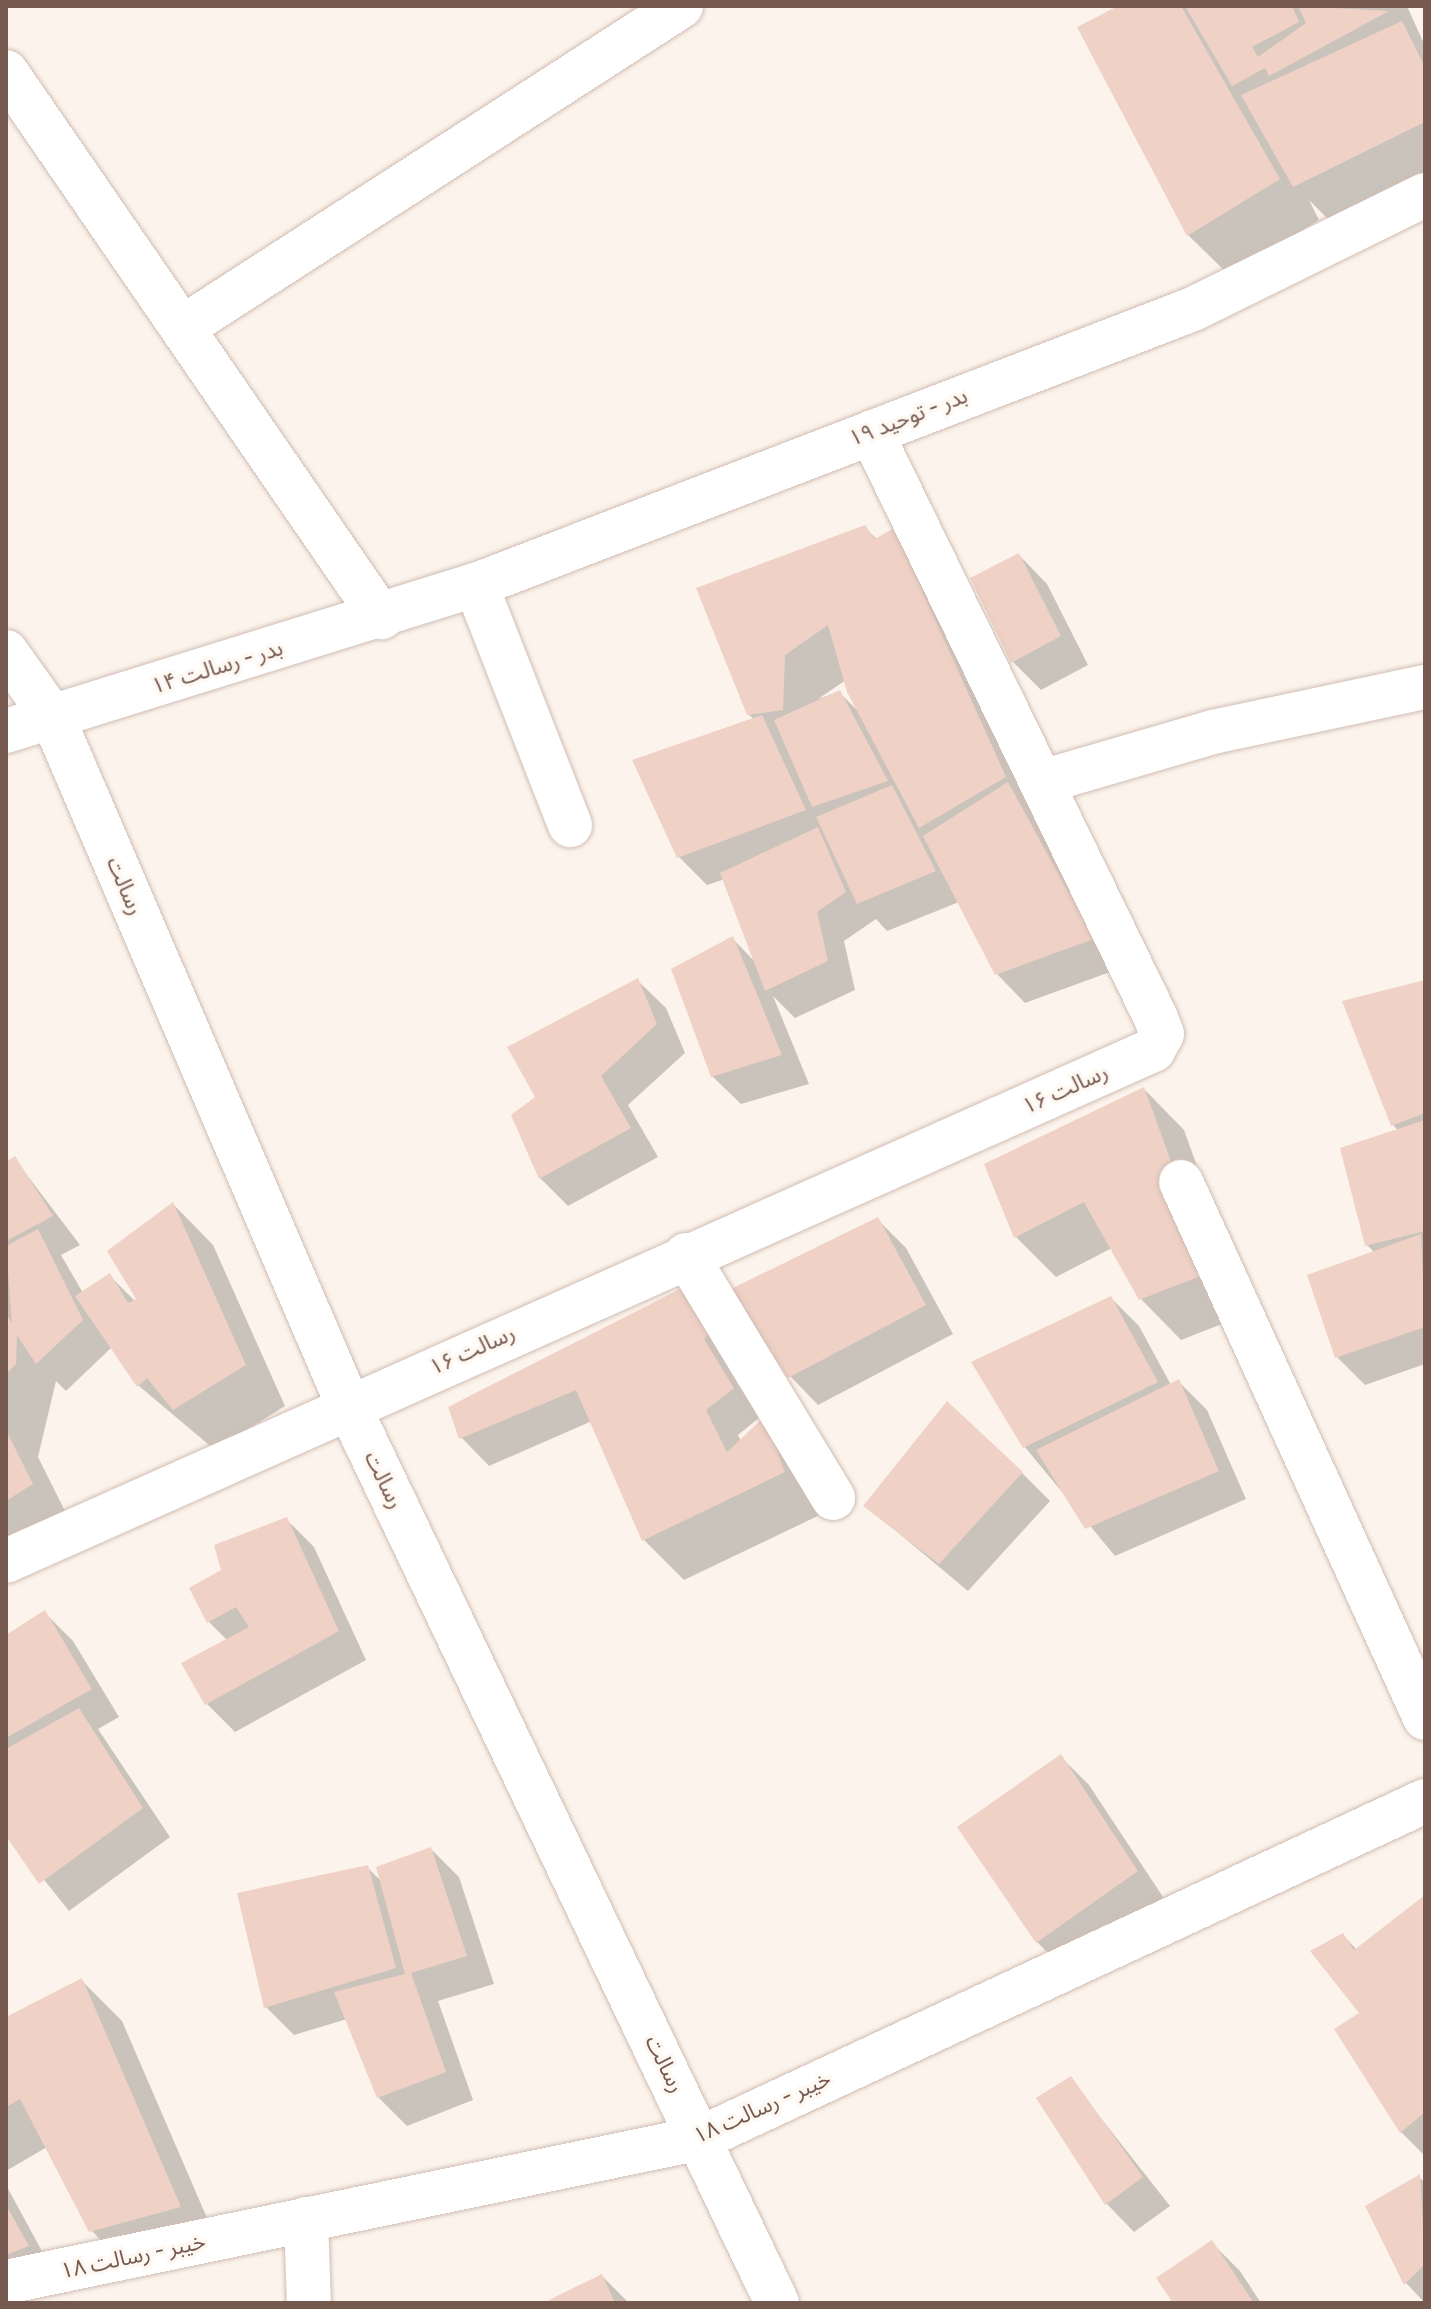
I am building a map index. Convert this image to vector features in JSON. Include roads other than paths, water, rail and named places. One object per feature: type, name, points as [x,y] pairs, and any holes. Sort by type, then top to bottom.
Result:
[{"type":"street","points":[[182,328],[681,6]]},
{"type":"street","points":[[6,72],[381,617]]},
{"type":"street","name":"بدر - توحید ۱۹","points":[[381,617],[476,585],[1193,309],[1425,195]]},
{"type":"street","name":"رسالت ۱۶","points":[[6,1561],[348,1405],[1153,1050],[1162,1034],[1155,1016],[871,432]]},
{"type":"street","points":[[476,585],[570,825]]},
{"type":"street","name":"بدر - رسالت ۱۴","points":[[6,731],[381,617]]},
{"type":"street","name":"رسالت","points":[[6,652],[53,718],[348,1405],[701,2138],[777,2303]]},
{"type":"street","points":[[1042,782],[1213,732],[1425,687]]},
{"type":"street","points":[[1181,1182],[1425,1718]]},
{"type":"street","points":[[686,1255],[833,1498]]},
{"type":"street","name":"خیبر - رسالت ۱۸","points":[[6,2282],[701,2138],[1425,1801]]},
{"type":"street","points":[[306,2219],[309,2303]]}]
